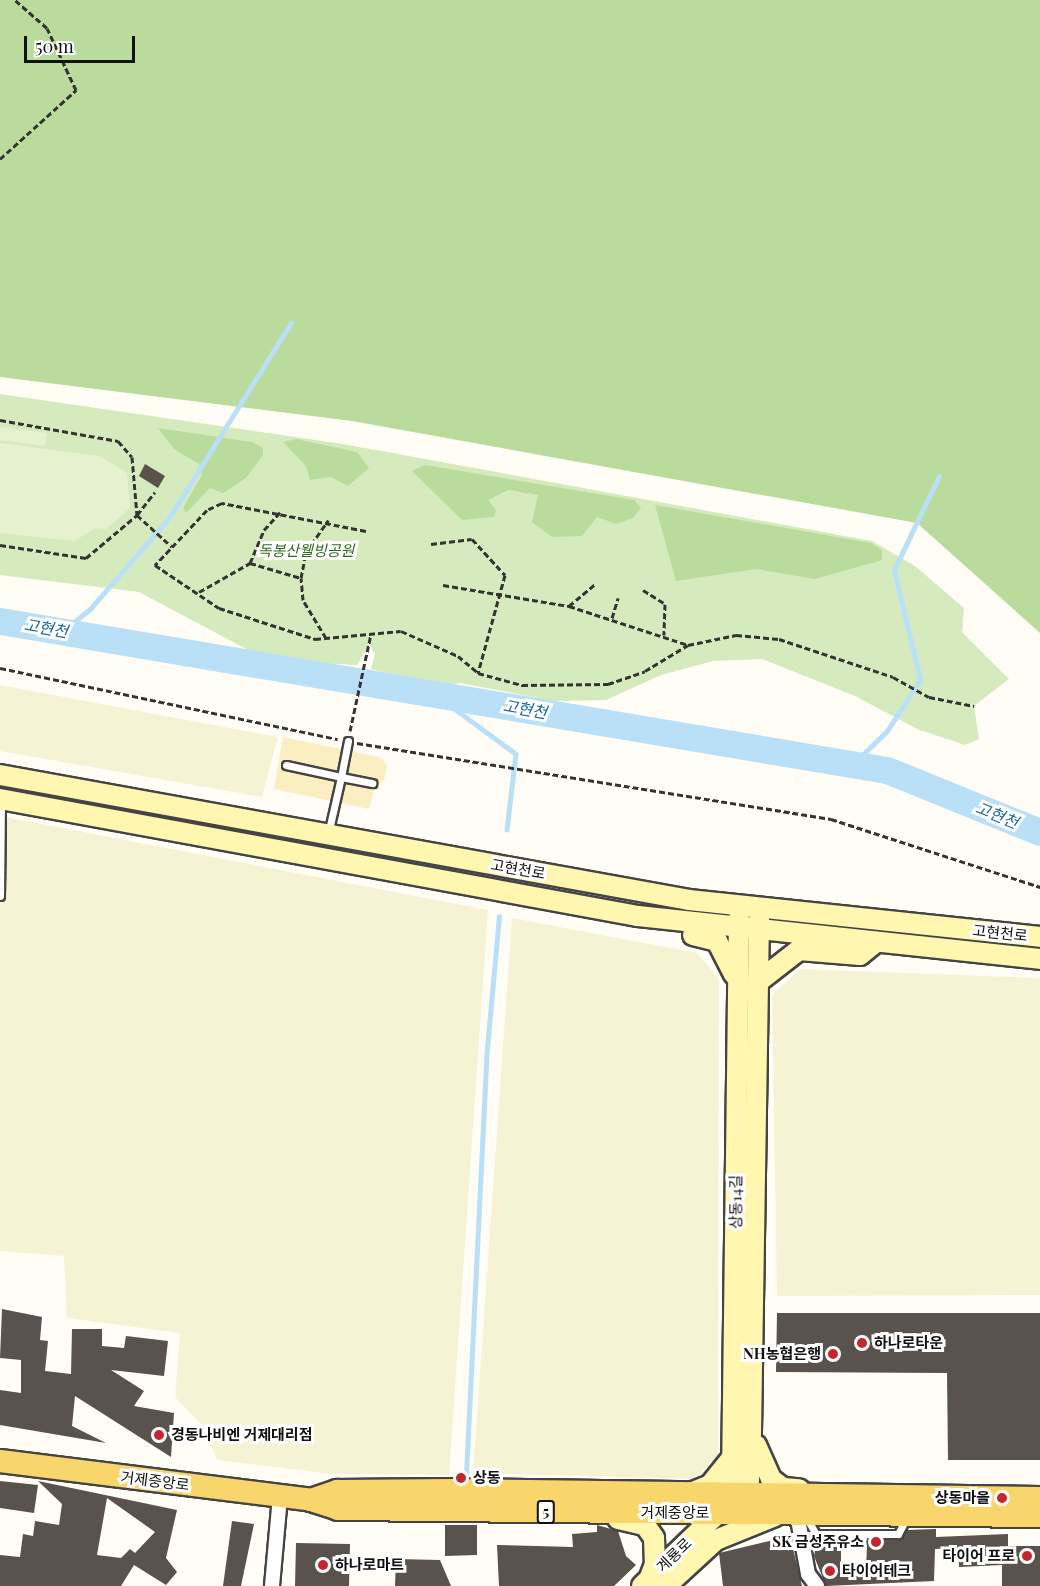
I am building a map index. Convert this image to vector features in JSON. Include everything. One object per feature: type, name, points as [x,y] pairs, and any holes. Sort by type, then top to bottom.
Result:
[{"type":"main road","name":"거제중앙로","points":[[0,1461],[311,1500],[338,1509],[608,1513],[873,1497],[1040,1498]]},
{"type":"main road","name":"거제중앙로","points":[[311,1500],[349,1491],[686,1495],[795,1514],[1040,1516]]},
{"type":"street","name":"고현천로","points":[[0,775],[739,906],[1040,937]]},
{"type":"street","name":"고현천로","points":[[0,799],[638,916],[738,930],[1040,959]]},
{"type":"street","name":"상동14길","points":[[730,1504],[735,1454],[739,906]]},
{"type":"street","name":"상동14길","points":[[730,1504],[749,1480],[759,907]]},
{"type":"street","points":[[638,916],[652,928],[717,941],[738,980]]},
{"type":"street","points":[[759,981],[799,951],[860,955],[876,942]]},
{"type":"street","points":[[751,1432],[759,1462],[783,1488],[873,1497]]},
{"type":"street","points":[[686,1495],[710,1485],[735,1454]]},
{"type":"street","points":[[272,1586],[279,1497]]},
{"type":"street","name":"계룡로","points":[[654,1585],[730,1504]]},
{"type":"street","points":[[608,1513],[645,1525],[654,1538],[654,1585]]},
{"type":"street","points":[[654,1585],[716,1540],[795,1514],[808,1574],[817,1586]]},
{"type":"lane","points":[[328,834],[348,741]]},
{"type":"lane","points":[[286,765],[372,783]]},
{"type":"lane","points":[[0,799],[0,896]]},
{"type":"path","points":[[0,159],[76,90],[46,28],[15,0]]},
{"type":"path","points":[[0,420],[118,441],[132,457],[137,515],[172,547]]},
{"type":"path","points":[[0,545],[86,558],[137,515],[155,492]]},
{"type":"path","points":[[366,531],[328,520],[213,505],[155,565],[200,592],[219,608],[326,638],[401,631],[421,638],[478,673],[522,685],[608,684],[645,671],[688,645],[736,634],[779,639],[893,678],[929,697],[974,706]]},
{"type":"path","points":[[200,592],[250,563],[264,530],[280,512]]},
{"type":"path","points":[[326,638],[303,600],[302,578],[306,552],[328,520]]},
{"type":"path","points":[[430,544],[471,538],[483,546],[505,575],[478,673]]},
{"type":"path","points":[[250,563],[302,578]]},
{"type":"path","points":[[569,606],[595,584]]},
{"type":"path","points":[[443,585],[569,606],[664,635],[688,645]]},
{"type":"path","points":[[643,590],[665,604],[664,635]]},
{"type":"path","points":[[612,618],[618,598]]},
{"type":"path","points":[[348,741],[371,634]]},
{"type":"path","points":[[0,668],[348,741],[519,771],[831,819],[1040,887]]},
{"type":"shaded area","points":[[0,685],[278,737],[262,797],[0,751]]},
{"type":"shaded area","points":[[0,816],[488,910],[449,1475],[331,1474],[217,1460],[202,1425],[175,1397],[180,1333],[67,1318],[64,1256],[0,1251]]},
{"type":"shaded area","points":[[512,918],[697,953],[719,979],[718,1455],[695,1479],[473,1473]]},
{"type":"shaded area","points":[[800,969],[1040,978],[1040,1295],[777,1296],[772,995]]},
{"type":"green space","points":[[0,0],[1040,0],[1040,633],[917,523],[352,421],[0,377]]},
{"type":"green space","name":"독봉산웰빙공원","points":[[0,394],[343,444],[872,541],[915,566],[964,608],[962,632],[1009,679],[974,706],[979,739],[965,745],[917,729],[855,696],[762,659],[713,661],[661,675],[606,700],[554,701],[460,683],[439,686],[371,669],[375,654],[369,644],[357,665],[297,662],[250,651],[139,592],[0,575]]},
{"type":"green space","points":[[0,427],[47,433],[45,446],[0,440]]},
{"type":"green space","points":[[158,428],[252,442],[263,448],[263,455],[246,478],[223,493],[210,488],[186,513],[183,508],[202,475],[199,464],[174,449]]},
{"type":"green space","points":[[296,439],[357,452],[369,468],[348,486],[331,477],[310,480],[306,466],[283,442]]},
{"type":"green space","points":[[0,443],[100,456],[127,473],[130,508],[106,529],[96,528],[74,541],[0,533]]},
{"type":"green space","points":[[425,465],[634,500],[641,508],[633,518],[616,524],[597,517],[582,536],[552,537],[532,522],[538,495],[508,490],[488,500],[496,510],[494,517],[462,520],[412,471]]},
{"type":"green space","points":[[655,505],[871,543],[882,550],[882,560],[815,579],[756,569],[676,581]]},
{"type":"green space","points":[[0,783],[296,833],[295,840],[0,790]]},
{"type":"green space","points":[[358,845],[511,875],[510,882],[357,852]]},
{"type":"sand","points":[[283,737],[379,757],[387,764],[384,780],[374,790],[369,809],[274,789]]},
{"type":"building","points":[[145,464],[165,476],[158,488],[139,476]]},
{"type":"building","points":[[2,1309],[42,1317],[40,1340],[48,1341],[45,1371],[71,1374],[72,1329],[102,1329],[102,1346],[124,1348],[126,1336],[168,1341],[164,1376],[111,1370],[144,1391],[134,1406],[174,1413],[171,1457],[75,1396],[72,1426],[106,1443],[0,1425],[0,1390],[21,1393],[21,1360],[0,1358]]},
{"type":"building","points":[[777,1313],[1040,1313],[1040,1460],[948,1460],[947,1373],[776,1372]]},
{"type":"building","points":[[0,1481],[38,1485],[34,1513],[0,1508]]},
{"type":"building","points":[[38,1481],[177,1510],[166,1558],[177,1572],[166,1585],[134,1565],[121,1586],[0,1586],[0,1555],[20,1557],[23,1534],[33,1536],[35,1521],[59,1525],[62,1504]],"holes":[[[107,1498],[155,1532],[135,1553],[130,1549],[121,1558],[97,1555]]]},
{"type":"building","points":[[232,1521],[254,1524],[241,1586],[223,1586]]},
{"type":"building","points":[[445,1525],[477,1525],[477,1555],[445,1556]]},
{"type":"building","points":[[597,1525],[618,1531],[626,1556],[636,1565],[614,1586],[499,1586],[497,1545],[573,1547],[572,1534],[597,1532]]},
{"type":"building","points":[[936,1529],[936,1537],[1008,1534],[1008,1546],[1040,1546],[1040,1586],[1002,1586],[1002,1565],[959,1567],[958,1548],[935,1549],[934,1581],[826,1586],[814,1556],[817,1540],[898,1540],[906,1530]],"holes":[[[841,1545],[867,1545],[866,1570],[841,1570]]]},
{"type":"building","points":[[790,1536],[802,1586],[723,1586],[719,1553]]},
{"type":"building","name":"하나로마트","points":[[296,1543],[350,1544],[349,1586],[295,1586]]},
{"type":"building","points":[[396,1559],[440,1560],[451,1586],[395,1586]]},
{"type":"waterway","points":[[63,631],[91,608],[169,518],[291,323]]},
{"type":"waterway","points":[[853,764],[887,731],[920,680],[894,570],[939,476]]},
{"type":"waterway","name":"고현천","points":[[0,621],[887,770],[1040,832]]},
{"type":"waterway","points":[[432,692],[516,754],[507,829]]},
{"type":"waterway","points":[[466,1474],[486,1059],[499,917]]},
{"type":"place","name":"하나로타운","points":[[862,1343]]},
{"type":"place","name":"NH농협은행","points":[[833,1354]]},
{"type":"place","name":"경동나비엔 거제대리점","points":[[159,1435]]},
{"type":"place","name":"상동","points":[[461,1478]]},
{"type":"place","name":"상동마을","points":[[1002,1498]]},
{"type":"place","name":"SK 금성주유소","points":[[876,1542]]},
{"type":"place","name":"타이어 프로","points":[[1027,1556]]},
{"type":"place","name":"하나로마트","points":[[323,1565]]},
{"type":"place","name":"타이어테크","points":[[830,1571]]}]
